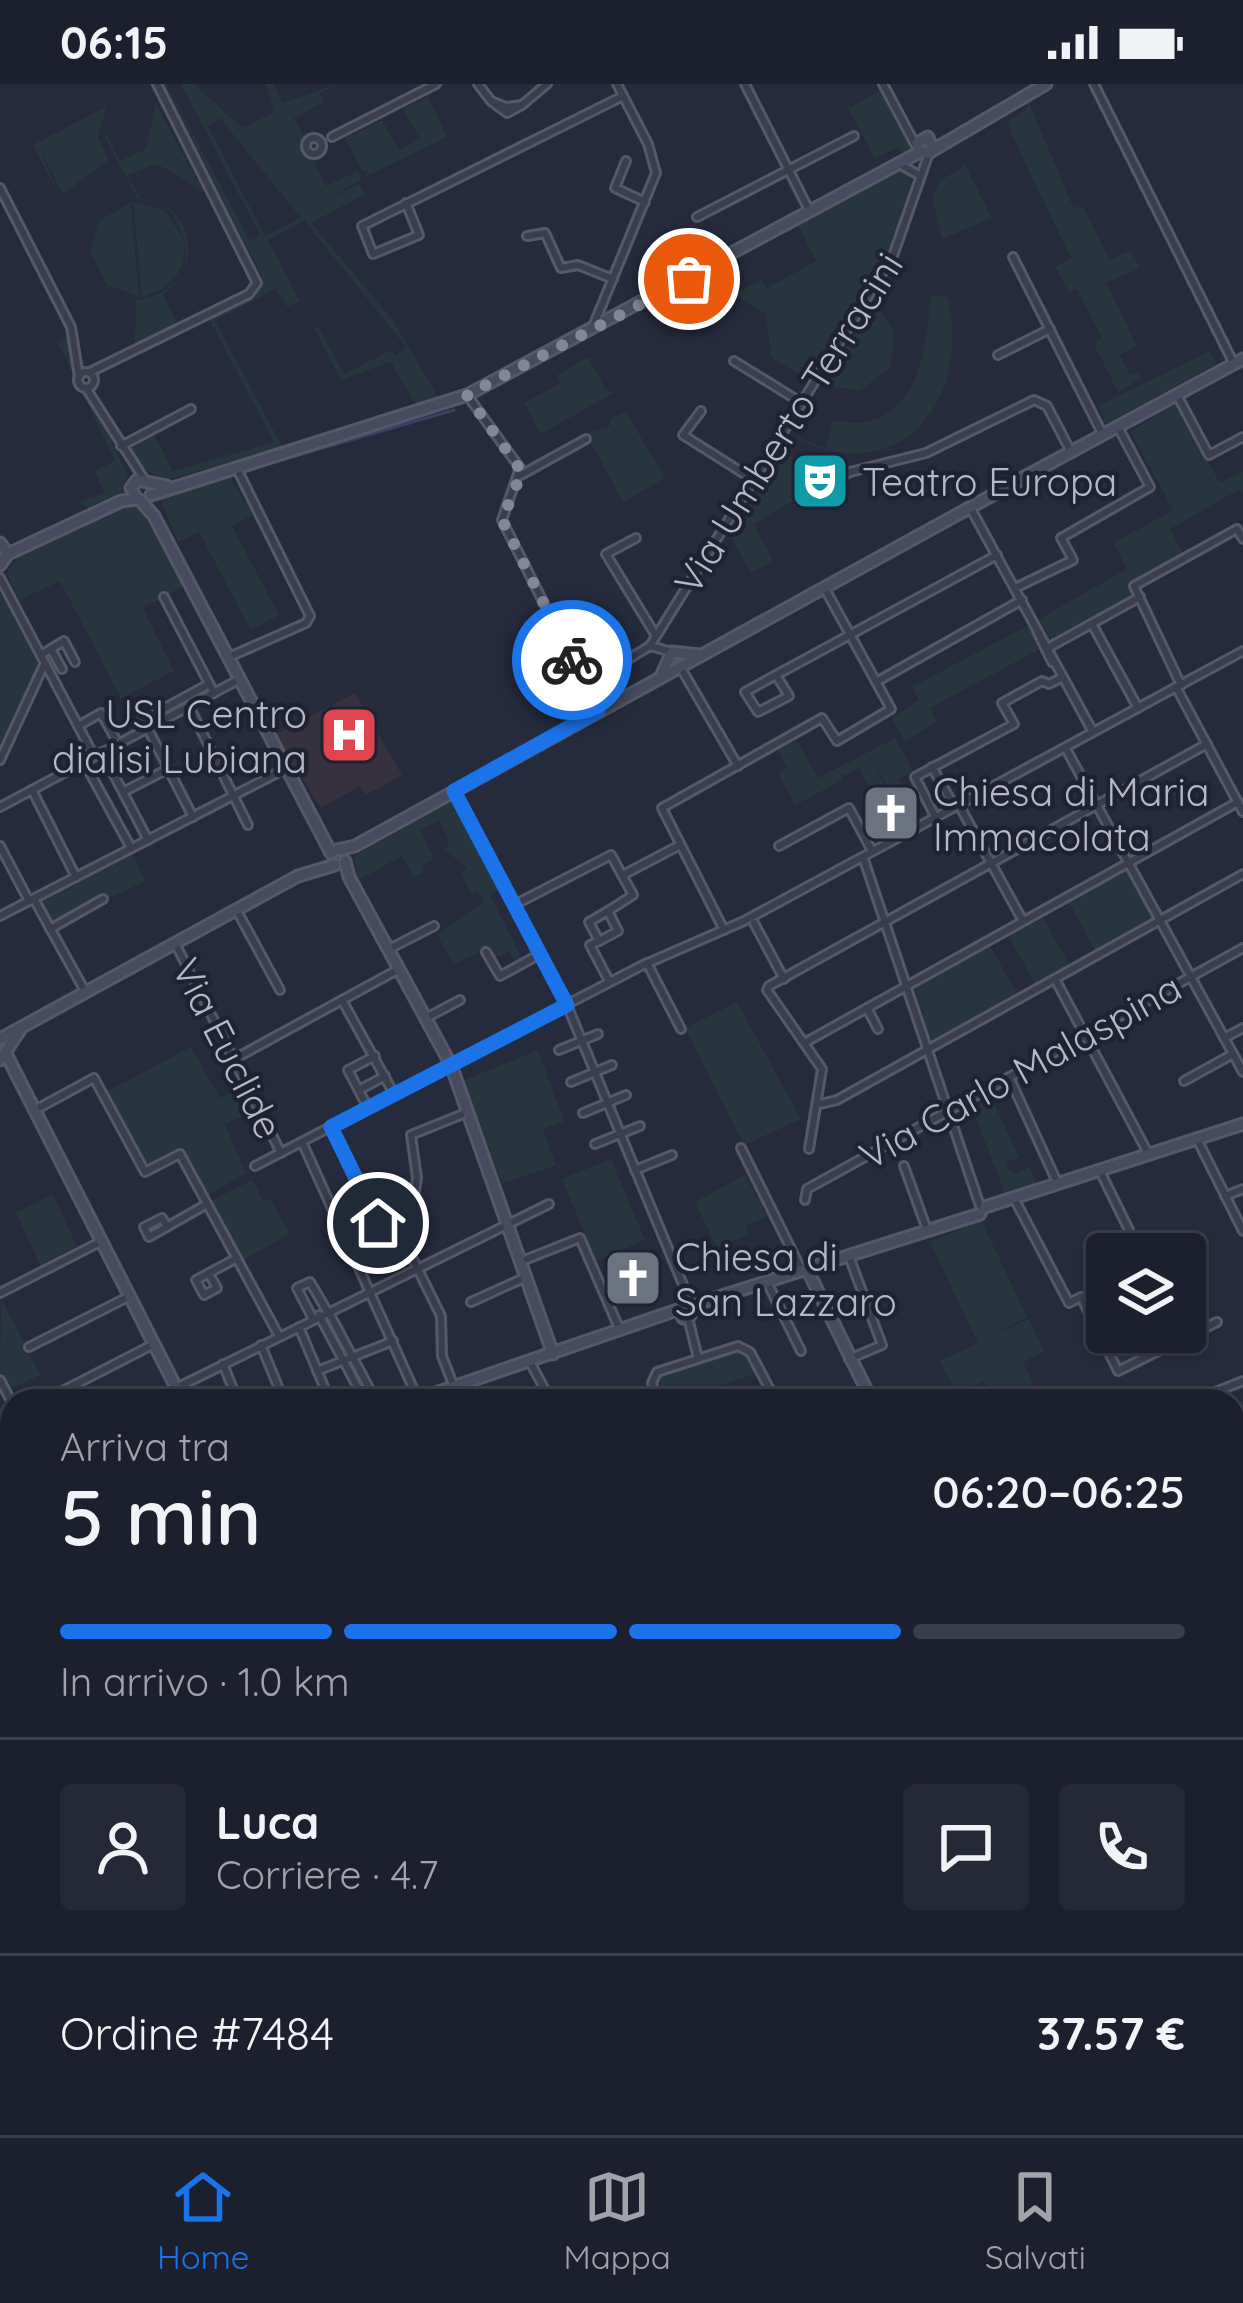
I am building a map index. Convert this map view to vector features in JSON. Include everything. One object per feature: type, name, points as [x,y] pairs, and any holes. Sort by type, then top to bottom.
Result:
[{"type":"street","points":[[89,381],[250,293],[258,282],[157,84]]},
{"type":"street","points":[[319,143],[436,84]]},
{"type":"street","points":[[478,84],[507,112],[547,84]]},
{"type":"street","points":[[607,319],[607,293],[645,202],[655,163],[617,84]]},
{"type":"street","points":[[745,84],[811,212]]},
{"type":"street","points":[[883,84],[906,129],[924,147]]},
{"type":"street","points":[[148,840],[123,792],[78,725],[0,574],[3,545],[23,543],[140,494],[467,395],[592,332],[607,319],[1046,84]]},
{"type":"street","points":[[549,1204],[176,1388],[16,1073],[3,1057],[0,1040],[659,679],[676,663],[701,655],[1238,361],[1094,84]]},
{"type":"street","points":[[406,202],[419,235],[373,254],[362,226],[406,202],[623,96]]},
{"type":"street","points":[[697,217],[854,136]]},
{"type":"street","name":"Via Umberto Terracini","points":[[916,196],[924,147]]},
{"type":"street","name":"Via Umberto Terracini","points":[[650,646],[893,256],[916,196],[924,147]]},
{"type":"street","points":[[626,161],[615,188],[645,202]]},
{"type":"street","points":[[902,163],[917,174]]},
{"type":"street","points":[[0,188],[70,323],[80,364],[132,467],[140,494],[451,1065],[553,1354]]},
{"type":"street","points":[[527,236],[543,230],[561,268],[578,265],[613,279]]},
{"type":"street","points":[[1013,256],[1103,435]]},
{"type":"street","points":[[699,273],[731,296]]},
{"type":"street","points":[[607,293],[607,319]]},
{"type":"street","points":[[998,355],[1050,329]]},
{"type":"street","points":[[734,361],[802,403]]},
{"type":"street","points":[[1177,394],[1209,455],[1243,437]]},
{"type":"street","points":[[467,395],[521,475]]},
{"type":"street","points":[[811,493],[850,472],[926,453],[1034,400],[1048,407],[1071,452]]},
{"type":"street","points":[[121,446],[191,409]]},
{"type":"street","points":[[700,410],[683,435],[754,480]]},
{"type":"street","points":[[1015,588],[1072,560],[1061,538],[1150,487],[1118,427]]},
{"type":"street","points":[[586,439],[521,475],[502,520],[598,711]]},
{"type":"street","points":[[132,467],[147,481],[167,486]]},
{"type":"street","points":[[229,657],[306,623],[309,609],[236,467]]},
{"type":"street","points":[[908,542],[1020,480]]},
{"type":"street","points":[[140,494],[147,481]]},
{"type":"street","points":[[140,494],[147,481]]},
{"type":"street","points":[[971,509],[1094,732]]},
{"type":"street","points":[[1243,539],[1238,530],[1135,586],[1243,812]]},
{"type":"street","points":[[636,538],[606,554],[656,637]]},
{"type":"street","points":[[776,674],[789,696],[758,712],[746,692],[776,674],[997,555]]},
{"type":"street","points":[[724,930],[662,808],[822,718],[837,742],[889,710],[824,588]]},
{"type":"street","points":[[164,597],[214,693]]},
{"type":"street","points":[[1047,648],[1140,598]]},
{"type":"street","points":[[876,682],[1022,600]]},
{"type":"street","points":[[1092,624],[1138,708]]},
{"type":"street","points":[[0,760],[43,658],[64,641],[75,662]]},
{"type":"street","points":[[585,686],[650,646],[676,663],[738,766]]},
{"type":"street","points":[[51,649],[62,669]]},
{"type":"street","points":[[255,1166],[647,963],[724,930],[1243,651]]},
{"type":"street","points":[[1232,657],[1237,666]]},
{"type":"street","points":[[38,679],[51,675]]},
{"type":"street","points":[[936,818],[915,777],[1014,724],[1002,703],[1062,675]]},
{"type":"street","points":[[0,807],[240,679]]},
{"type":"street","points":[[141,721],[209,684]]},
{"type":"street","points":[[189,706],[248,825]]},
{"type":"street","points":[[78,725],[101,713],[115,739]]},
{"type":"street","points":[[148,728],[193,817]]},
{"type":"street","points":[[809,1149],[823,1070],[769,988],[1207,744]]},
{"type":"street","points":[[1066,747],[1243,1072]]},
{"type":"street","points":[[84,762],[131,848]]},
{"type":"street","points":[[932,767],[1023,921]]},
{"type":"street","points":[[0,916],[287,768]]},
{"type":"street","points":[[123,792],[169,769]]},
{"type":"street","points":[[32,790],[76,877]]},
{"type":"street","points":[[454,791],[567,1005],[687,1293],[686,1313],[698,1358]]},
{"type":"street","points":[[805,1042],[1238,802]]},
{"type":"street","points":[[779,846],[849,808],[872,852]]},
{"type":"street","points":[[623,875],[680,845]]},
{"type":"street","points":[[0,846],[86,993]]},
{"type":"street","points":[[514,905],[609,855],[633,897],[589,922],[599,941]]},
{"type":"street","points":[[863,857],[981,1209]]},
{"type":"street","points":[[820,1104],[1243,874]]},
{"type":"street","points":[[50,928],[103,899]]},
{"type":"street","points":[[236,910],[280,989]]},
{"type":"street","points":[[608,911],[618,931],[590,946],[610,982]]},
{"type":"street","points":[[754,923],[784,979]]},
{"type":"street","points":[[388,950],[434,926]]},
{"type":"street","name":"Via Euclide","points":[[175,944],[281,1153]]},
{"type":"street","name":"Via Carlo Malaspina","points":[[805,1199],[807,1189],[1243,947]]},
{"type":"street","points":[[486,952],[499,976],[540,954]]},
{"type":"street","points":[[647,963],[681,1029]]},
{"type":"street","points":[[236,1058],[399,969]]},
{"type":"street","points":[[1054,979],[1148,1155]]},
{"type":"street","points":[[342,1000],[394,1094]]},
{"type":"street","points":[[426,1018],[460,1000]]},
{"type":"street","points":[[867,1008],[878,1029]]},
{"type":"street","points":[[1224,1037],[1243,1028]]},
{"type":"street","points":[[3,1057],[20,1030]]},
{"type":"street","points":[[559,1051],[598,1034]]},
{"type":"street","points":[[1184,1081],[1233,1054]]},
{"type":"street","points":[[368,1108],[348,1070],[375,1056]]},
{"type":"street","points":[[571,1082],[612,1065]]},
{"type":"street","points":[[358,1090],[385,1076]]},
{"type":"street","points":[[1009,1077],[1059,1185]]},
{"type":"street","points":[[35,1110],[94,1078],[146,1172],[180,1154],[279,1336]]},
{"type":"street","points":[[583,1113],[626,1095]]},
{"type":"street","points":[[407,1247],[417,1178],[411,1136],[468,1112]]},
{"type":"street","points":[[850,1255],[1243,1124]]},
{"type":"street","points":[[595,1144],[640,1126]]},
{"type":"street","points":[[331,1127],[370,1214],[407,1247],[418,1265],[441,1316],[442,1356],[454,1387]]},
{"type":"street","points":[[1197,1139],[1243,1231]]},
{"type":"street","points":[[302,1142],[412,1389]]},
{"type":"street","points":[[741,1148],[865,1389]]},
{"type":"street","points":[[635,1170],[672,1155]]},
{"type":"street","points":[[904,1166],[926,1227]]},
{"type":"street","points":[[1100,1172],[1129,1230]]},
{"type":"street","points":[[1226,1196],[1243,1189]]},
{"type":"street","points":[[1012,1201],[1069,1303],[1081,1297],[1118,1371],[1217,1322]]},
{"type":"street","points":[[167,1227],[207,1204]]},
{"type":"street","points":[[445,1389],[686,1313],[981,1209]]},
{"type":"street","points":[[521,1262],[580,1238],[620,1332]]},
{"type":"street","points":[[0,1292],[102,1241]]},
{"type":"street","points":[[849,1359],[882,1345],[850,1255]]},
{"type":"street","points":[[209,1274],[237,1258]]},
{"type":"street","points":[[471,1302],[526,1277]]},
{"type":"street","points":[[359,1389],[322,1314],[310,1282],[297,1288],[322,1314],[370,1389]]},
{"type":"street","points":[[767,1282],[801,1351]]},
{"type":"street","points":[[29,1347],[130,1297]]},
{"type":"street","points":[[298,1326],[325,1389]]},
{"type":"street","points":[[317,1371],[393,1341]]},
{"type":"street","points":[[67,1389],[154,1345]]},
{"type":"street","points":[[261,1345],[279,1389]]},
{"type":"street","points":[[655,1389],[653,1378],[742,1346],[769,1389]]},
{"type":"street","points":[[530,1362],[545,1389]]},
{"type":"street","points":[[223,1364],[233,1389]]},
{"type":"shaded area","points":[[161,84],[166,84],[250,241],[260,235],[181,84],[194,84],[242,128],[274,112],[266,84],[273,84],[283,103],[338,84],[320,93],[324,102],[294,118],[305,138],[305,154],[317,158],[326,149],[328,154],[314,162],[326,186],[358,171],[362,179],[329,199],[359,184],[365,194],[311,223],[392,319],[441,401],[418,409],[391,362],[341,380],[314,328],[319,327],[344,374],[391,350],[396,356],[406,347],[304,220],[268,240],[300,301],[287,307],[276,289],[215,321],[283,448],[166,480],[142,468],[130,448],[154,434],[173,471],[274,442],[209,319],[255,295],[261,274]],"holes":[[[220,118],[301,218],[265,236],[208,126]]]},
{"type":"shaded area","points":[[880,91],[911,150],[903,155],[898,147],[875,159],[848,108]]},
{"type":"shaded area","points":[[428,96],[447,137],[365,177],[368,171],[362,171],[345,138],[382,120],[399,150],[420,139],[403,109]]},
{"type":"shaded area","points":[[1027,98],[1073,207],[1084,208],[1110,260],[1131,250],[1140,268],[1106,283],[1137,346],[1120,355],[1130,375],[1139,372],[1142,378],[1118,392],[1094,344],[1102,338],[1077,289],[1068,292],[1056,267],[1071,258],[1011,133],[1008,121],[1026,110]]},
{"type":"shaded area","points":[[156,103],[202,190],[157,164],[127,175],[139,197],[164,206],[137,198],[106,138],[115,120],[108,137],[120,161],[146,149]]},
{"type":"shaded area","points":[[107,106],[98,137],[108,160],[63,194],[38,145],[59,196],[33,145]]},
{"type":"shaded area","points":[[965,165],[992,218],[942,239],[932,197],[940,181]]},
{"type":"shaded area","points":[[902,168],[911,172],[910,197],[890,252],[809,381],[771,357],[766,314],[734,294],[761,280],[767,288],[816,261],[797,224]]},
{"type":"shaded area","points":[[131,202],[140,297],[107,285],[90,252],[99,221]]},
{"type":"shaded area","points":[[133,202],[165,210],[185,242],[175,278],[142,297]]},
{"type":"shaded area","points":[[167,206],[188,240],[186,263],[180,276],[186,252]]},
{"type":"shaded area","points":[[179,277],[163,295],[179,326],[135,347],[136,301],[156,295]]},
{"type":"shaded area","points":[[931,295],[948,297],[953,335],[949,371],[937,402],[919,427],[895,445],[865,453],[831,451],[793,437],[826,448],[832,420],[860,422],[882,416],[899,404],[919,365]]},
{"type":"shaded area","points":[[874,303],[895,332],[890,368],[859,391],[822,385]]},
{"type":"shaded area","points":[[70,335],[75,379],[57,341]]},
{"type":"shaded area","points":[[1210,351],[1216,364],[1106,424],[1098,406]]},
{"type":"shaded area","points":[[588,357],[606,390],[615,392],[541,434],[524,403],[561,383],[557,375]]},
{"type":"shaded area","points":[[79,386],[91,397],[127,474],[121,492],[88,508],[79,502],[105,493],[95,472],[115,460]]},
{"type":"shaded area","points":[[1176,404],[1220,483],[1243,471],[1243,493],[1240,489],[1170,529],[1185,557],[1133,585],[1128,600],[1052,641],[1039,619],[1127,569],[1114,543],[1173,510],[1130,431]]},
{"type":"shaded area","points":[[626,412],[665,478],[623,502],[586,433],[609,427],[611,419]]},
{"type":"shaded area","points":[[786,447],[804,476],[796,482],[804,494],[754,524],[773,561],[751,573],[730,535]]},
{"type":"shaded area","points":[[229,475],[253,515],[232,526],[279,615],[251,630],[199,532],[178,542],[159,496]]},
{"type":"shaded area","points":[[138,502],[183,586],[143,608],[174,671],[121,698],[60,581],[19,600],[7,573],[19,555]]},
{"type":"shaded area","points":[[0,592],[39,665],[0,746]]},
{"type":"shaded area","points":[[1029,625],[1042,648],[930,708],[937,722],[905,741],[891,718],[919,700],[912,687]]},
{"type":"shaded area","points":[[355,693],[402,775],[366,795],[360,786],[321,808],[274,735]]},
{"type":"shaded area","points":[[895,738],[913,771],[899,779],[903,789],[892,795],[873,761],[888,792],[875,798],[859,770],[867,764],[843,776],[839,771],[843,780],[795,805],[778,773],[787,767],[778,750],[797,740],[818,778]]},
{"type":"shaded area","points":[[453,801],[500,889],[490,895],[523,960],[516,964],[509,951],[493,960],[487,949],[454,964],[437,935],[484,902],[478,891],[472,895],[461,874],[467,867],[444,850],[449,843],[440,820],[421,830],[434,859],[421,866],[424,872],[414,877],[402,856],[357,881],[354,856]]},
{"type":"shaded area","points":[[130,851],[146,881],[53,924],[40,898]]},
{"type":"shaded area","points":[[1126,868],[1154,920],[1096,952],[1068,900]]},
{"type":"shaded area","points":[[1043,918],[1069,964],[1035,983],[1009,937]]},
{"type":"shaded area","points":[[990,946],[1018,995],[931,1044],[915,988]]},
{"type":"shaded area","points":[[737,1002],[801,1119],[744,1145],[685,1028]]},
{"type":"shaded area","points":[[191,1047],[220,1098],[243,1086],[254,1109],[225,1125],[246,1173],[208,1195],[181,1148],[147,1166],[106,1092]]},
{"type":"shaded area","points":[[538,1050],[564,1121],[543,1129],[556,1165],[502,1184],[463,1081]]},
{"type":"shaded area","points":[[991,1097],[1019,1157],[1007,1162],[1007,1168],[1015,1174],[1030,1167],[1037,1183],[1005,1194],[974,1113],[975,1106]]},
{"type":"shaded area","points":[[611,1159],[645,1240],[596,1261],[562,1179]]},
{"type":"shaded area","points":[[745,1175],[767,1216],[746,1226],[749,1234],[717,1248],[695,1202]]},
{"type":"shaded area","points":[[252,1180],[264,1201],[270,1198],[290,1234],[243,1260],[211,1201]]},
{"type":"shaded area","points":[[53,1194],[77,1246],[40,1265],[16,1213]]},
{"type":"shaded area","points":[[981,1220],[1027,1317],[988,1337],[1029,1319],[1044,1352],[1023,1362],[1036,1389],[988,1389],[984,1381],[970,1389],[947,1389],[953,1386],[940,1361],[978,1343],[930,1242]]},
{"type":"shaded area","points":[[1,1298],[40,1375],[8,1389],[0,1372]]},
{"type":"shaded area","points":[[734,1352],[746,1354],[756,1373],[711,1389],[662,1389],[660,1376]]},
{"type":"shaded area","points":[[1112,1353],[1144,1353],[1118,1366]]},
{"type":"waterway","points":[[248,470],[454,410]]},
{"type":"waterway","points":[[38,545],[122,508]]},
{"type":"way so far","points":[[572,660],[502,520],[522,472],[467,395],[689,279]]},
{"type":"place","name":"Teatro Europa","points":[[820,481]]},
{"type":"place","name":"USL Centro dialisi Lubiana","points":[[349,735]]},
{"type":"place","name":"Chiesa di Maria Immacolata","points":[[891,813]]},
{"type":"place","name":"Chiesa di San Lazzaro","points":[[633,1278]]},
{"type":"route","points":[[378,1223],[331,1127],[567,1005],[454,791],[598,711],[572,660]]}]
